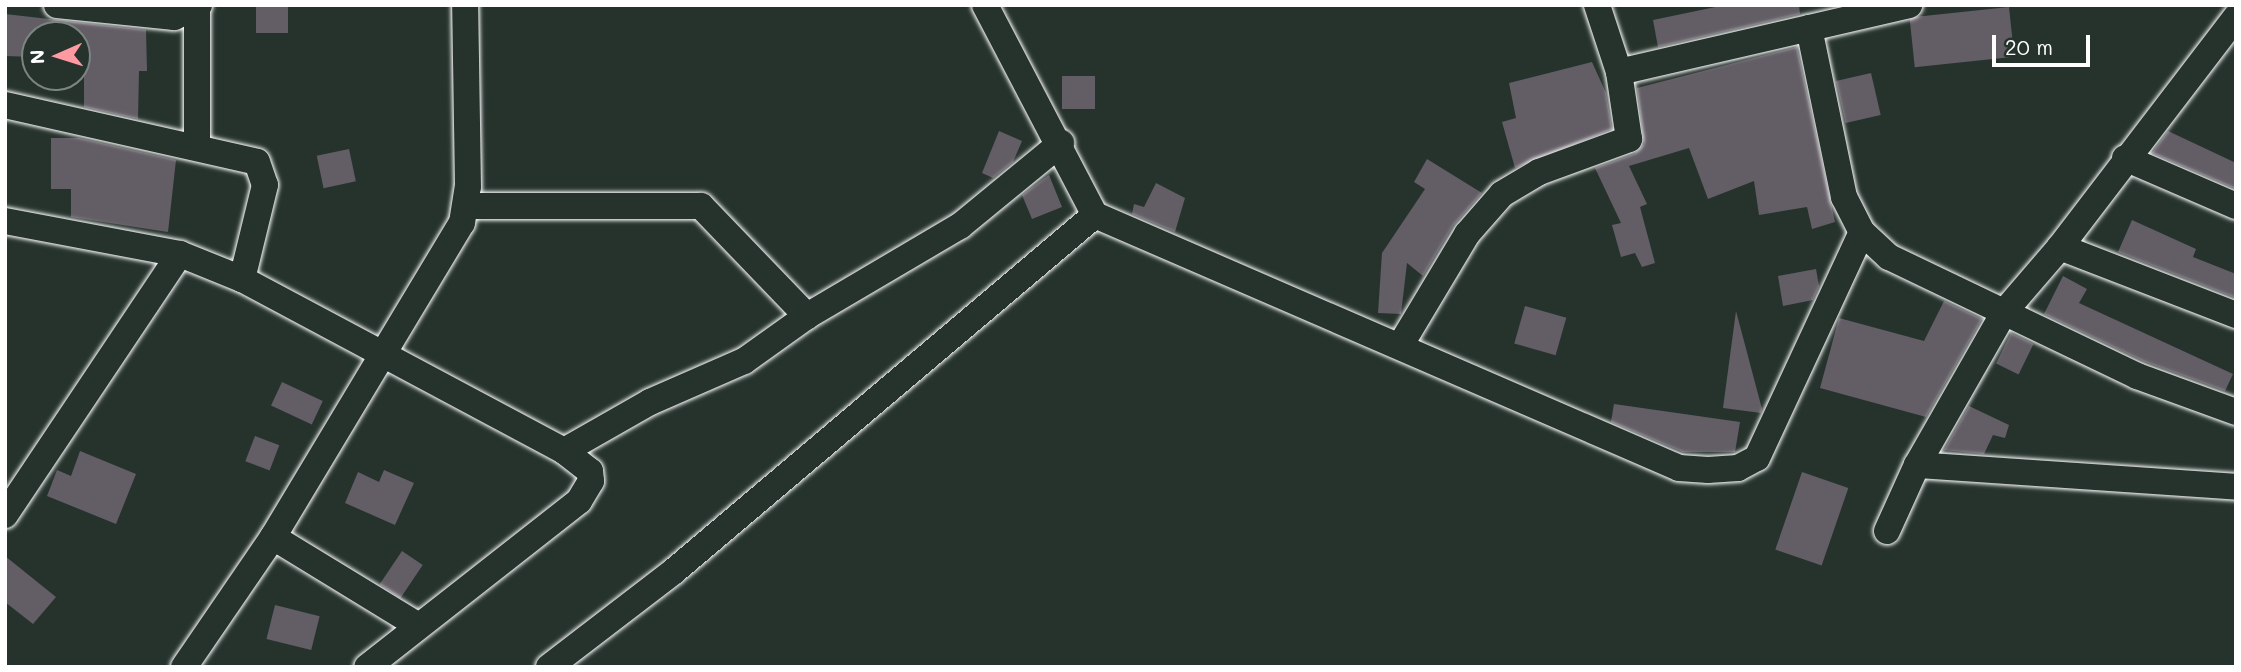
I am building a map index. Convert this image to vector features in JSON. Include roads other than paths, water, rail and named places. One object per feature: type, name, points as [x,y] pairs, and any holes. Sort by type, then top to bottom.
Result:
[{"type":"street","points":[[57,5],[174,18],[198,7],[197,147]]},
{"type":"street","points":[[184,667],[273,537],[462,223],[467,206],[465,5]]},
{"type":"street","points":[[985,5],[1061,143],[1095,215],[1679,468],[1738,468],[1757,458],[1777,422],[1862,232]]},
{"type":"street","points":[[1400,346],[1467,234],[1502,194],[1539,172],[1629,139],[1619,72],[1597,5]]},
{"type":"street","points":[[1619,72],[1809,28],[1837,13],[1909,5]]},
{"type":"street","points":[[1887,531],[1917,465],[2005,311],[2060,247],[2125,158],[2236,17]]},
{"type":"street","points":[[1809,28],[1844,197],[1862,232],[1889,257],[2137,376],[2236,412]]},
{"type":"street","points":[[5,105],[252,159],[264,173],[242,279]]},
{"type":"street","points":[[564,452],[650,402],[744,361],[807,316],[960,226],[1061,143]]},
{"type":"street","points":[[2125,158],[2236,206]]},
{"type":"street","points":[[467,206],[701,206],[807,316]]},
{"type":"street","points":[[549,667],[674,571],[1095,215]]},
{"type":"street","points":[[5,221],[180,254],[242,279],[564,452],[590,471],[591,481],[579,501],[417,625],[367,667]]},
{"type":"street","points":[[2060,247],[2236,315]]},
{"type":"street","points":[[5,515],[180,254]]},
{"type":"street","points":[[1917,465],[2236,487]]},
{"type":"street","points":[[273,537],[417,625]]}]
